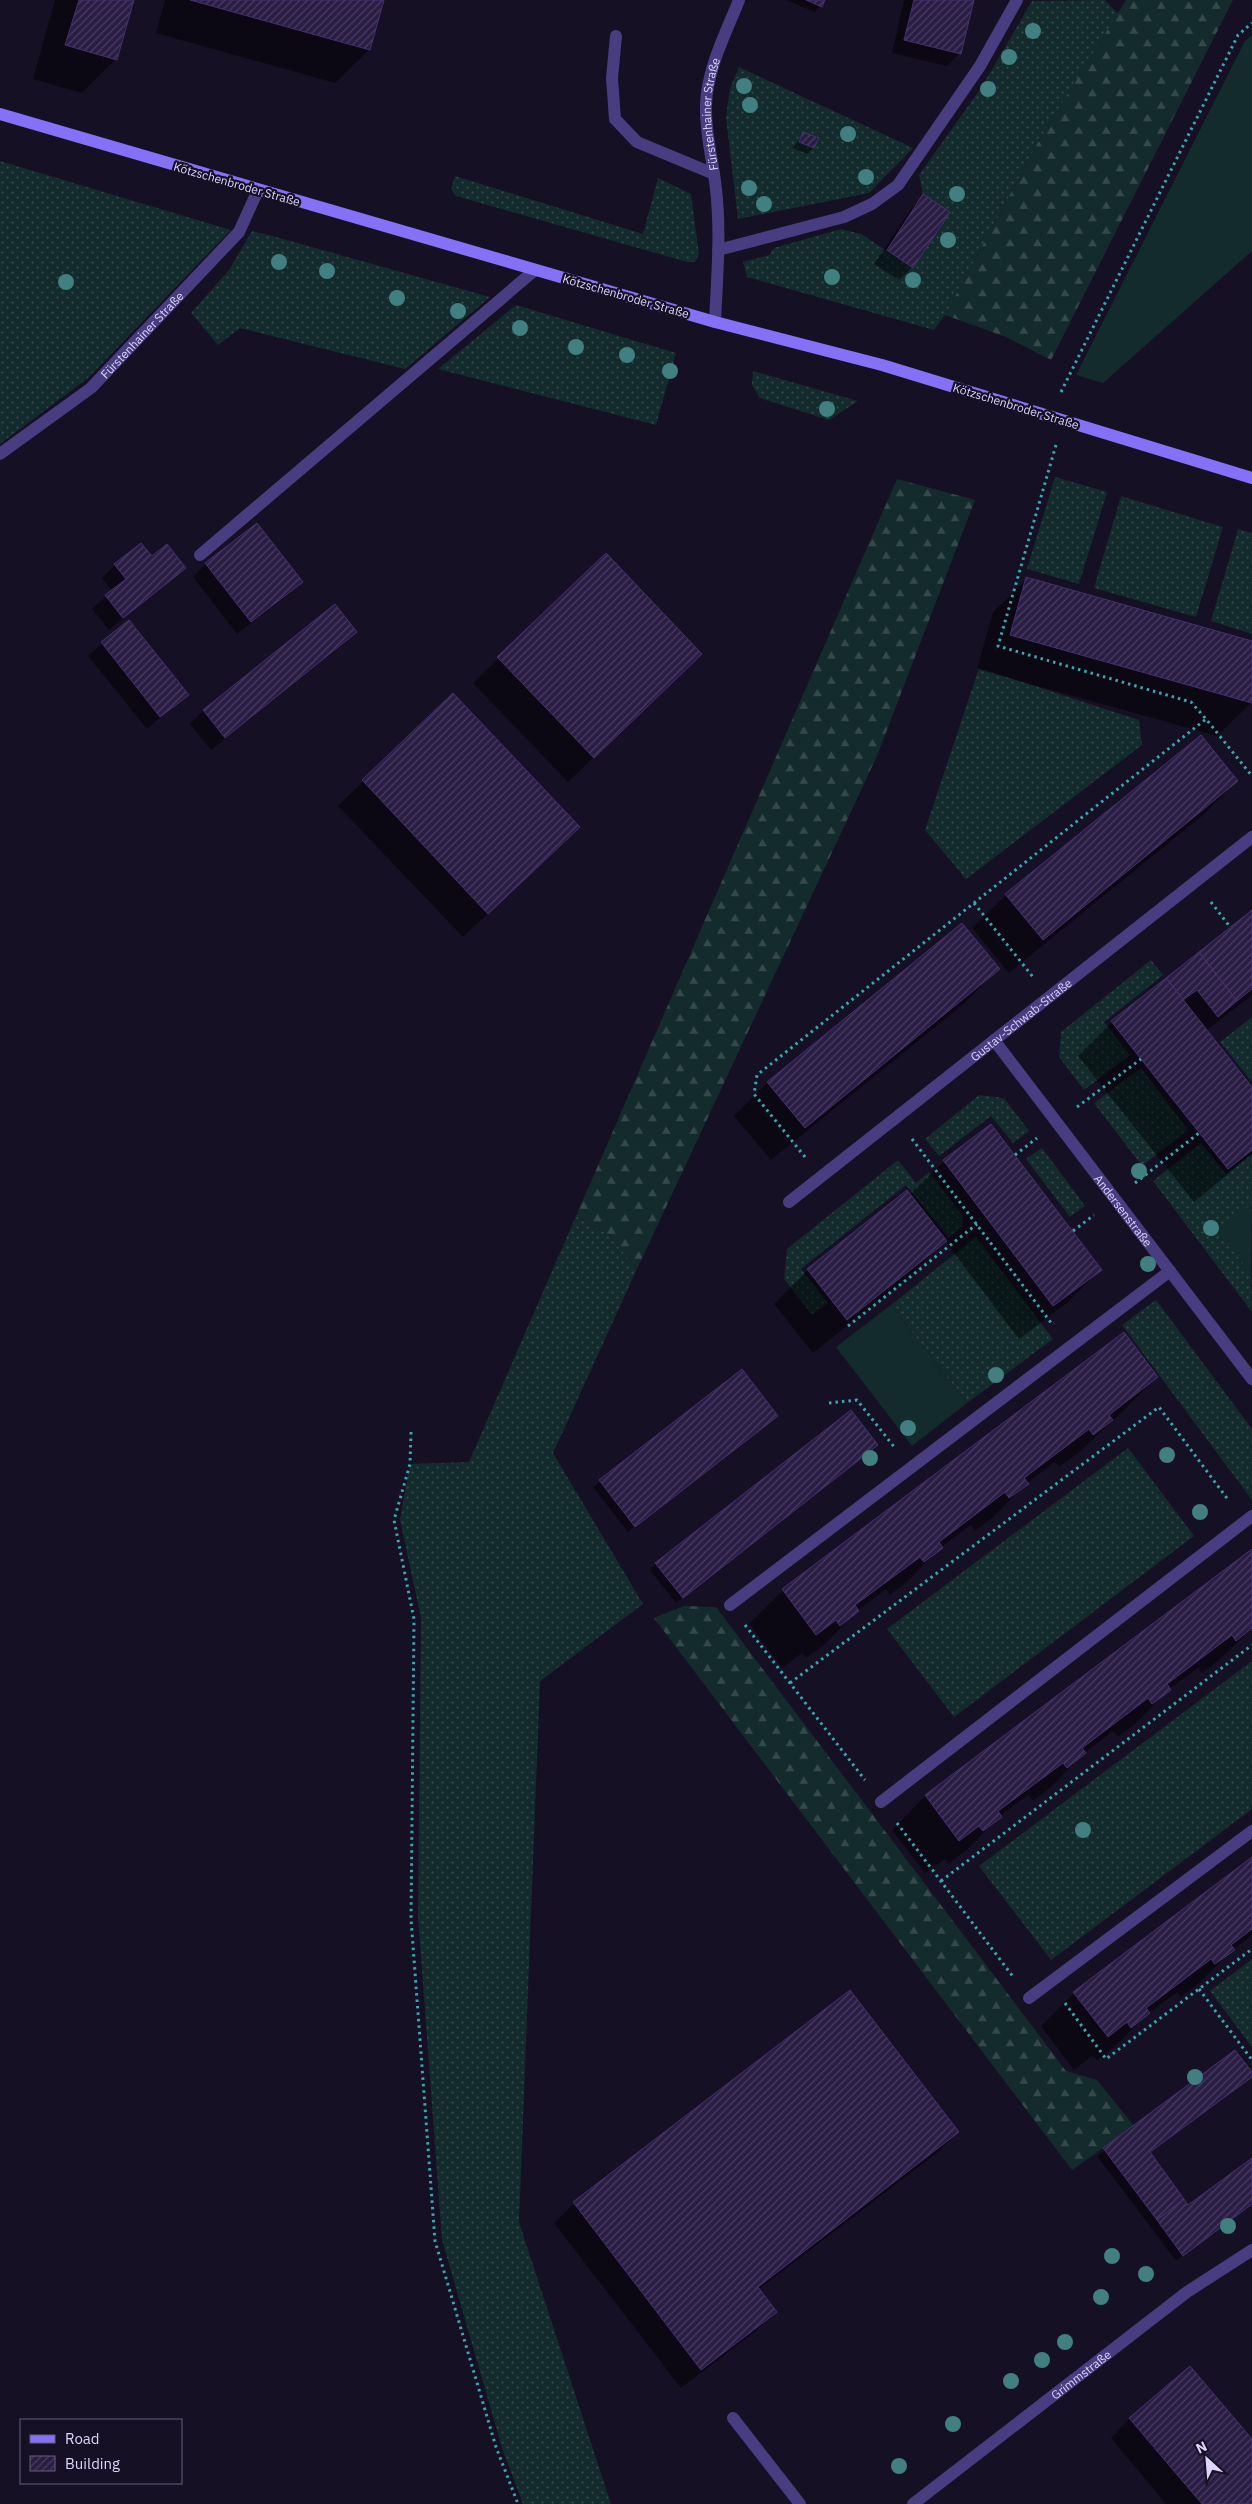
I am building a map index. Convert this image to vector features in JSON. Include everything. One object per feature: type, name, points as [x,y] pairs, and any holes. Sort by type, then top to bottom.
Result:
[{"type":"street","name":"Fürstenhainer Straße","points":[[715,322],[718,250],[714,174],[708,144],[706,105],[712,69],[739,0]]},
{"type":"street","points":[[718,250],[844,217],[872,204],[898,186],[980,66],[1017,0]]},
{"type":"street","points":[[616,36],[612,78],[614,118],[637,142],[714,174]]},
{"type":"street","name":"Kötzschenbroder Straße","points":[[0,114],[715,322],[882,365],[1252,478]]},
{"type":"street","name":"Fürstenhainer Straße","points":[[0,454],[91,388],[239,232],[258,190]]},
{"type":"street","points":[[200,555],[536,270]]},
{"type":"street","name":"Gustav-Schwab-Straße","points":[[789,1202],[1252,837]]},
{"type":"street","name":"Andersenstraße","points":[[994,1040],[1252,1380]]},
{"type":"street","points":[[730,1605],[1170,1272]]},
{"type":"street","points":[[881,1802],[1248,1519]]},
{"type":"street","points":[[1030,1998],[1252,1831]]},
{"type":"street","name":"Grimmstraße","points":[[913,2504],[1188,2292],[1252,2250]]},
{"type":"street","points":[[733,2418],[800,2504]]},
{"type":"path","points":[[1050,416],[1238,35],[1252,23]]},
{"type":"path","points":[[1063,420],[998,646],[1191,702],[1252,776]]},
{"type":"path","points":[[821,1177],[754,1094],[757,1075],[1206,719]]},
{"type":"path","points":[[974,903],[1048,998]]},
{"type":"path","points":[[1056,1122],[1141,1059]]},
{"type":"path","points":[[896,1118],[1052,1324],[1060,1318]]},
{"type":"path","points":[[1115,1199],[1200,1133]]},
{"type":"path","points":[[848,1326],[977,1224]]},
{"type":"path","points":[[829,1403],[858,1400],[910,1468]]},
{"type":"path","points":[[790,1683],[1159,1407],[1248,1519]]},
{"type":"path","points":[[411,1432],[410,1464],[394,1520],[414,1619],[411,1919],[436,2241],[496,2447],[518,2504]]},
{"type":"path","points":[[730,1605],[1030,1998]]},
{"type":"path","points":[[941,1881],[1252,1645]]},
{"type":"path","points":[[1050,1982],[1106,2059],[1252,1950]]},
{"type":"path","points":[[1199,1989],[1252,2060]]},
{"type":"green space","points":[[1105,0],[1118,14],[1041,137],[945,315],[934,330],[747,277],[743,262],[769,255],[774,248],[841,229],[861,234],[913,268],[923,194],[919,175],[981,88],[1032,1]]},
{"type":"green space","points":[[1126,0],[1233,0],[1051,360],[1006,337],[945,315],[1041,137]]},
{"type":"green space","points":[[1252,35],[1252,251],[1103,383],[1076,375],[1245,41]]},
{"type":"green space","points":[[739,67],[913,148],[869,193],[738,219],[726,118],[730,88]]},
{"type":"green space","points":[[0,161],[231,230],[88,378],[0,444]]},
{"type":"green space","points":[[455,176],[643,234],[658,178],[691,194],[699,254],[695,262],[687,262],[456,196],[451,189]]},
{"type":"green space","points":[[252,231],[490,297],[405,369],[240,328],[218,345],[191,313],[229,270]]},
{"type":"green space","points":[[516,305],[676,353],[656,425],[438,369]]},
{"type":"green space","points":[[753,371],[858,401],[829,420],[760,398],[752,385]]},
{"type":"green space","points":[[1055,477],[1107,492],[1079,584],[1027,569]]},
{"type":"green space","points":[[897,479],[975,500],[877,756],[637,1269],[609,1235],[576,1216]]},
{"type":"green space","points":[[1121,496],[1223,527],[1196,617],[1094,588]]},
{"type":"green space","points":[[1238,529],[1252,533],[1252,634],[1211,621]]},
{"type":"green space","points":[[979,668],[1139,720],[1142,745],[966,879],[925,830]]},
{"type":"green space","points":[[1151,960],[1163,975],[1104,1022],[1130,1055],[1084,1090],[1059,1057],[1061,1032]]},
{"type":"green space","points":[[1252,1017],[1252,1082],[1220,1042]]},
{"type":"green space","points":[[1141,1068],[1188,1130],[1142,1166],[1094,1103]]},
{"type":"green space","points":[[979,1095],[1004,1098],[1029,1131],[1013,1143],[991,1116],[939,1156],[925,1139]]},
{"type":"green space","points":[[1201,1143],[1226,1174],[1252,1154],[1252,1209],[1250,1206],[1252,1312],[1153,1181]]},
{"type":"green space","points":[[1042,1148],[1085,1206],[1070,1217],[1026,1159]]},
{"type":"green space","points":[[898,1160],[916,1183],[929,1172],[963,1216],[962,1227],[949,1238],[906,1185],[801,1269],[828,1303],[812,1315],[784,1279],[787,1249]]},
{"type":"green space","points":[[1249,1206],[1252,1209],[1251,1274],[1217,1230]]},
{"type":"green space","points":[[576,1216],[609,1235],[637,1269],[553,1453],[643,1604],[540,1681],[519,2222],[611,2504],[523,2504],[503,2451],[442,2240],[418,1916],[421,1618],[400,1520],[410,1464],[469,1462]]},
{"type":"green space","points":[[976,1237],[1053,1339],[967,1403],[891,1305]]},
{"type":"green space","points":[[1156,1300],[1252,1429],[1252,1500],[1122,1325]]},
{"type":"green space","points":[[891,1305],[967,1403],[912,1446],[836,1347]]},
{"type":"green space","points":[[1128,1448],[1194,1536],[954,1717],[887,1629]]},
{"type":"green space","points":[[684,1606],[716,1607],[1066,2071],[1097,2080],[1134,2126],[1072,2170],[654,1618]]},
{"type":"green space","points":[[1252,1661],[1252,1809],[1051,1960],[979,1866]]},
{"type":"green space","points":[[1252,1959],[1252,2047],[1210,1991]]},
{"type":"building","points":[[79,0],[134,0],[117,60],[65,45]]},
{"type":"building","points":[[190,0],[384,0],[370,50]]},
{"type":"building","points":[[806,0],[825,0],[822,7]]},
{"type":"building","points":[[914,0],[974,0],[961,54],[904,40]]},
{"type":"building","points":[[803,132],[819,138],[814,148],[799,142]]},
{"type":"building","points":[[923,194],[950,212],[913,268],[887,250]]},
{"type":"building","points":[[257,523],[303,582],[251,622],[205,563]]},
{"type":"building","points":[[141,543],[152,556],[167,544],[186,568],[123,618],[105,595],[126,579],[114,564]]},
{"type":"building","points":[[606,553],[702,654],[594,758],[497,657]]},
{"type":"building","points":[[1026,577],[1252,641],[1252,703],[1010,635]]},
{"type":"building","points":[[335,604],[357,632],[225,738],[203,710]]},
{"type":"building","points":[[129,620],[189,695],[160,717],[101,642]]},
{"type":"building","points":[[453,693],[580,827],[488,914],[362,780]]},
{"type":"building","points":[[1201,735],[1238,781],[1043,940],[1005,894]]},
{"type":"building","points":[[1252,910],[1252,989],[1237,1001],[1199,952]]},
{"type":"building","points":[[962,923],[1000,969],[805,1128],[767,1082]]},
{"type":"building","points":[[1199,952],[1237,1001],[1218,1017],[1197,990],[1183,1000],[1166,978]]},
{"type":"building","points":[[1166,978],[1252,1087],[1252,1150],[1228,1169],[1111,1021]]},
{"type":"building","points":[[991,1124],[1102,1270],[1053,1306],[943,1160]]},
{"type":"building","points":[[907,1190],[947,1241],[847,1320],[807,1269]]},
{"type":"building","points":[[1124,1332],[1158,1377],[1109,1415],[1113,1420],[1093,1435],[1089,1429],[1024,1478],[1029,1484],[1009,1498],[1005,1492],[939,1542],[943,1548],[924,1562],[920,1557],[855,1605],[859,1611],[840,1626],[836,1620],[816,1635],[782,1589]]},
{"type":"building","points":[[742,1369],[778,1416],[635,1527],[599,1480]]},
{"type":"building","points":[[851,1410],[878,1445],[683,1598],[655,1563]]},
{"type":"building","points":[[1252,1549],[1252,1628],[1236,1641],[1232,1635],[1167,1684],[1171,1690],[1152,1704],[1148,1698],[1082,1748],[1086,1753],[1067,1768],[1063,1763],[998,1811],[1002,1817],[983,1831],[979,1826],[959,1841],[925,1795]]},
{"type":"building","points":[[1252,1857],[1252,1929],[1231,1945],[1235,1950],[1215,1964],[1211,1959],[1146,2008],[1150,2013],[1131,2028],[1127,2022],[1108,2037],[1073,1992]]},
{"type":"building","points":[[850,1990],[959,2132],[758,2287],[777,2312],[701,2370],[573,2202]]},
{"type":"building","points":[[1235,2050],[1252,2072],[1252,2077],[1150,2152],[1184,2199],[1157,2220],[1103,2148]]},
{"type":"building","points":[[1252,2158],[1252,2204],[1183,2256],[1157,2220],[1184,2199],[1188,2205]]},
{"type":"building","points":[[1190,2366],[1252,2439],[1252,2504],[1202,2504],[1129,2418]]}]
